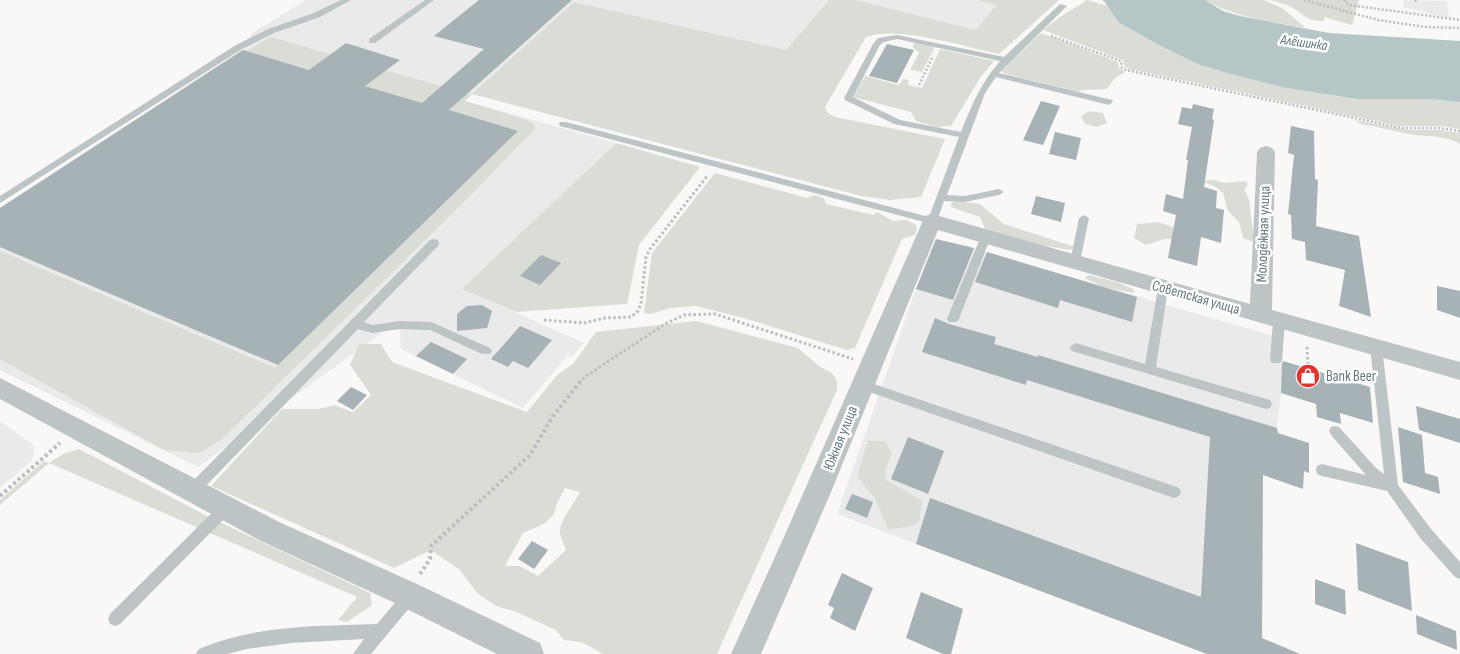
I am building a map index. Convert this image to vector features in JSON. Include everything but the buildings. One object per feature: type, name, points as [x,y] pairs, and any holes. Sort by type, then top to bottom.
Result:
[{"type":"street","name":"Молодёжная улица","points":[[1266,152],[1270,318]]},
{"type":"street","name":"Советская улица","points":[[932,221],[1162,288],[1460,371]]},
{"type":"street","name":"Южная улица","points":[[746,654],[795,547],[932,221]]},
{"type":"street","points":[[0,388],[269,531],[408,595],[529,654]]},
{"type":"lane","points":[[0,200],[239,47],[272,31],[312,18],[347,0]]},
{"type":"lane","points":[[372,41],[430,0]]},
{"type":"lane","points":[[563,124],[932,221],[981,93],[993,74],[1006,60],[1063,6]]},
{"type":"lane","points":[[966,136],[897,122],[852,102],[848,98],[881,40],[897,37],[1006,60]]},
{"type":"lane","points":[[993,74],[1109,102]]},
{"type":"lane","points":[[941,198],[965,199],[999,192]]},
{"type":"lane","points":[[1075,262],[1084,218]]},
{"type":"lane","points":[[953,319],[986,236]]},
{"type":"lane","points":[[193,490],[434,243]]},
{"type":"lane","points":[[1150,370],[1162,288]]},
{"type":"lane","points":[[1270,318],[1276,360]]},
{"type":"lane","points":[[354,323],[372,329],[400,325],[431,326],[486,351]]},
{"type":"lane","points":[[1376,347],[1392,487]]},
{"type":"lane","points":[[1076,348],[1266,404]]},
{"type":"lane","points":[[866,375],[1174,492]]},
{"type":"lane","points":[[1335,431],[1371,472],[1392,487],[1426,534],[1460,572]]},
{"type":"lane","points":[[1322,470],[1392,487]]},
{"type":"lane","points":[[115,619],[226,508]]},
{"type":"lane","points":[[362,654],[408,595]]},
{"type":"lane","points":[[204,654],[254,640],[295,635],[379,631]]},
{"type":"path","points":[[1304,0],[1378,20],[1425,27],[1460,28]]},
{"type":"path","points":[[1344,0],[1349,5],[1460,20]]},
{"type":"path","points":[[1038,30],[1121,61],[1122,68],[1126,70],[1402,128],[1439,128],[1460,131]]},
{"type":"path","points":[[919,85],[938,46]]},
{"type":"path","points":[[544,320],[584,323],[605,318],[632,317],[638,311],[641,304],[646,257],[650,249],[716,164]]},
{"type":"path","points":[[408,595],[430,559],[431,546],[530,454],[553,416],[569,394],[586,376],[665,324],[684,315],[715,314],[736,320],[866,375]]},
{"type":"path","points":[[0,496],[77,429]]},
{"type":"shaded area","points":[[307,0],[829,0],[786,50],[574,2],[465,101],[616,143],[463,289],[584,343],[572,357],[567,356],[523,408],[401,349],[399,320],[198,467],[0,370],[0,208],[241,50],[253,32]]},
{"type":"shaded area","points":[[829,0],[856,0],[976,30],[996,5],[977,0],[1059,0],[999,54],[913,35],[879,34],[866,37],[825,107],[827,112],[835,117],[945,139],[921,197],[890,200],[861,196],[472,94],[574,2],[786,50]]},
{"type":"shaded area","points":[[856,0],[977,0],[996,4],[976,30]]},
{"type":"shaded area","points":[[1087,0],[1107,6],[1118,22],[1153,42],[1198,63],[1227,73],[1286,88],[1357,99],[1429,99],[1460,102],[1460,129],[1441,126],[1400,126],[1129,69],[1125,67],[1123,60],[1043,30]]},
{"type":"shaded area","points":[[1205,0],[1264,0],[1282,8],[1306,28],[1241,15]]},
{"type":"shaded area","points":[[1270,0],[1359,0],[1352,25],[1324,17],[1324,21],[1310,19],[1290,7]]},
{"type":"shaded area","points":[[1403,0],[1447,1],[1449,18],[1403,7]]},
{"type":"shaded area","points":[[1041,33],[1118,62],[1119,68],[1125,72],[1115,78],[1107,89],[1082,90],[1079,92],[1006,74],[1001,71]]},
{"type":"shaded area","points":[[271,37],[471,95],[465,101],[527,120],[534,124],[535,129],[460,206],[222,439],[200,453],[164,450],[0,359],[0,251],[275,368],[518,131],[246,51]]},
{"type":"shaded area","points":[[916,43],[935,47],[922,72],[910,70],[919,53],[913,47]]},
{"type":"shaded area","points":[[940,49],[994,61],[980,78],[951,126],[937,127],[916,121],[911,112],[853,97],[865,76],[899,85],[903,79],[909,80],[908,85],[922,88]]},
{"type":"shaded area","points":[[1090,111],[1103,113],[1107,123],[1097,127],[1085,124],[1081,116]]},
{"type":"shaded area","points":[[1354,120],[1409,130],[1440,130],[1460,133],[1460,144],[1443,138],[1408,134],[1361,124]]},
{"type":"shaded area","points":[[616,143],[700,167],[639,245],[627,304],[516,312],[462,289]]},
{"type":"shaded area","points":[[715,173],[807,198],[814,195],[824,198],[826,204],[874,215],[877,212],[893,221],[906,220],[915,224],[917,228],[915,235],[902,239],[855,348],[847,350],[747,319],[696,306],[670,308],[651,314],[644,313],[652,253]]},
{"type":"shaded area","points":[[1213,180],[1225,183],[1245,181],[1248,184],[1244,190],[1249,199],[1254,242],[1243,238],[1239,222],[1228,211],[1223,193],[1201,181]]},
{"type":"shaded area","points":[[955,201],[980,204],[1004,224],[1075,247],[1070,250],[1016,240],[995,233],[985,229],[980,217],[951,207],[951,204]]},
{"type":"shaded area","points":[[1158,222],[1193,234],[1181,239],[1164,239],[1146,245],[1134,238],[1137,224]]},
{"type":"shaded area","points":[[932,248],[952,253],[972,248],[1283,339],[1281,393],[1277,428],[1263,458],[1262,654],[1207,654],[837,514]]},
{"type":"shaded area","points":[[1088,275],[1117,282],[1133,289],[1134,293],[1103,287],[1085,278]]},
{"type":"shaded area","points":[[696,321],[798,348],[819,366],[832,373],[837,381],[837,390],[717,654],[603,654],[581,642],[564,640],[556,630],[514,611],[496,606],[477,593],[460,570],[431,550],[394,568],[211,486],[282,409],[319,409],[334,405],[353,412],[371,395],[350,365],[359,344],[381,344],[392,362],[527,412],[558,374],[573,364],[596,332]],"holes":[[[565,488],[580,492],[560,527],[566,550],[538,576],[519,566],[505,566],[523,533],[544,524],[554,514],[557,503]]]},
{"type":"shaded area","points":[[0,421],[35,446],[32,460],[0,488]]},
{"type":"shaded area","points":[[868,441],[885,441],[892,453],[885,471],[886,480],[922,501],[919,522],[907,527],[888,529],[876,500],[857,476]]},
{"type":"shaded area","points":[[79,449],[211,518],[370,593],[372,605],[347,622],[338,620],[357,597],[49,463],[63,454]]},
{"type":"shaded area","points":[[44,461],[49,463],[0,505],[0,500]]},
{"type":"water","name":"Алёшинка","points":[[1101,0],[1205,0],[1223,11],[1240,16],[1329,33],[1460,41],[1460,102],[1429,99],[1357,99],[1286,88],[1227,73],[1198,64],[1118,22],[1104,1]]},
{"type":"place","name":"Bank Beer","points":[[1308,376]]}]
